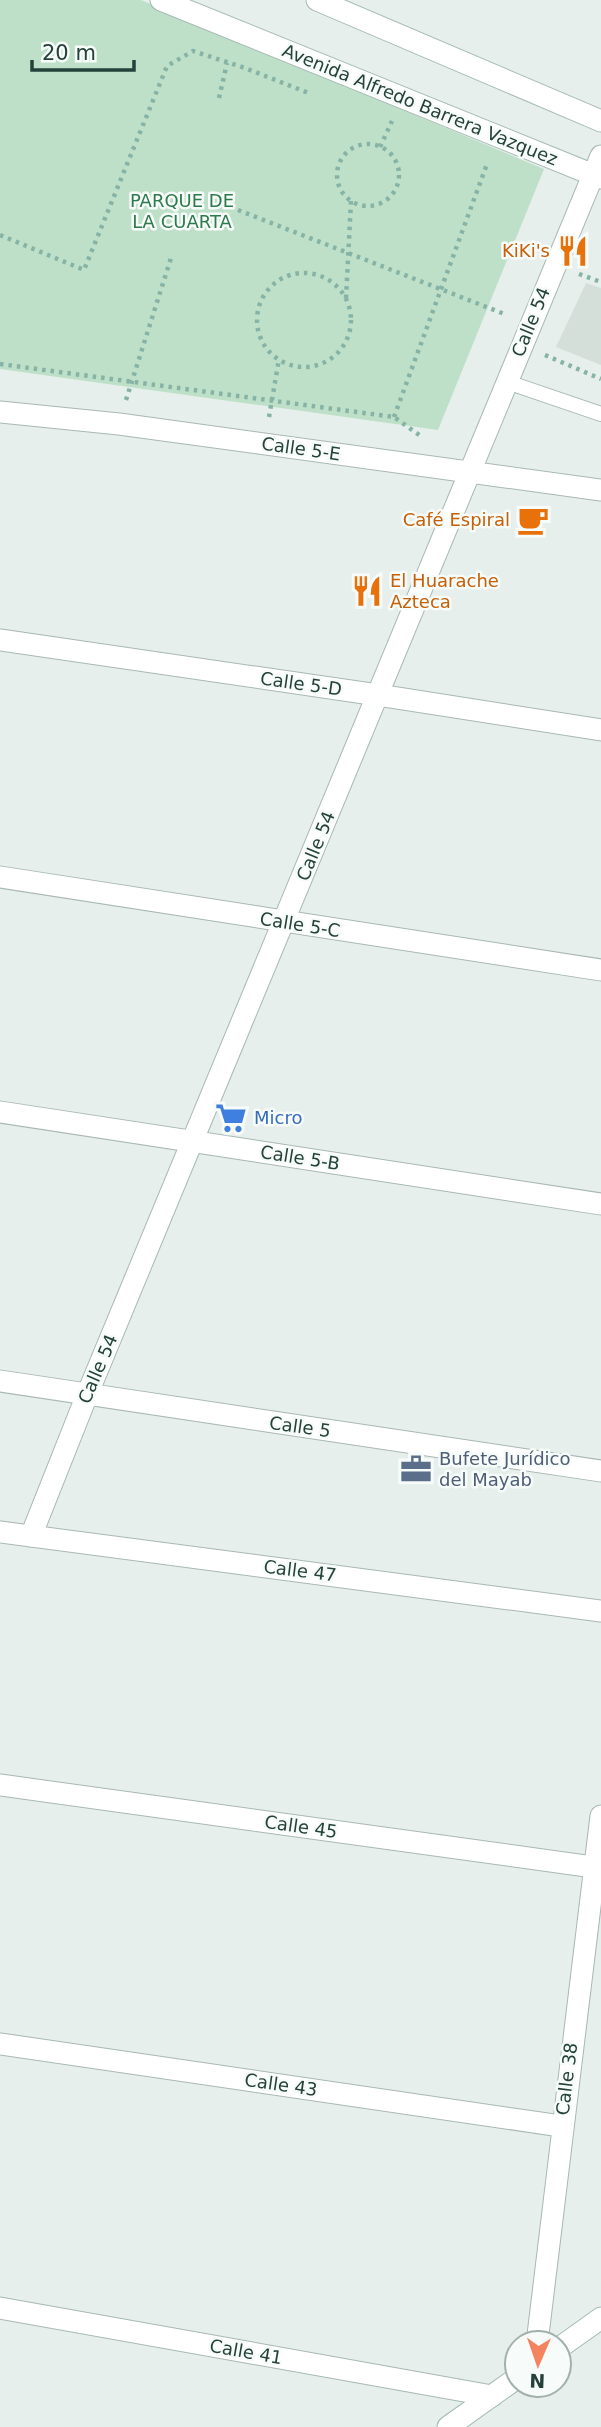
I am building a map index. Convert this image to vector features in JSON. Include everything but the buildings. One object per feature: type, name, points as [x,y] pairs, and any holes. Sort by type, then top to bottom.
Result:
[{"type":"street","name":"Avenida Alfredo Barrera Vazquez","points":[[162,0],[598,170]]},
{"type":"street","points":[[317,0],[601,121]]},
{"type":"street","name":"Calle 54","points":[[31,1536],[530,324],[598,170]]},
{"type":"street","name":"Calle 5-E","points":[[0,412],[119,424],[601,490]]},
{"type":"street","name":"Calle 5-D","points":[[0,640],[601,730]]},
{"type":"street","name":"Calle 5-C","points":[[0,877],[601,970]]},
{"type":"street","name":"Calle 5-B","points":[[0,1112],[601,1204]]},
{"type":"street","name":"Calle 5","points":[[0,1381],[601,1471]]},
{"type":"street","name":"Calle 47","points":[[0,1532],[601,1611]]},
{"type":"street","name":"Calle 45","points":[[0,1785],[597,1868]]},
{"type":"street","name":"Calle 38","points":[[539,2329],[561,2126],[597,1868],[601,1815]]},
{"type":"street","name":"Calle 43","points":[[0,2044],[561,2126]]},
{"type":"street","name":"Calle 41","points":[[0,2308],[492,2396]]},
{"type":"street","points":[[573,2338],[601,2318]]},
{"type":"street","points":[[448,2427],[503,2388]]},
{"type":"lane","points":[[507,382],[601,414]]},
{"type":"path","points":[[0,236],[84,270],[167,66],[193,51],[317,96]]},
{"type":"path","points":[[219,99],[227,63]]},
{"type":"path","points":[[378,121],[402,130]]},
{"type":"path","points":[[380,147],[390,125]]},
{"type":"path","points":[[370,144],[380,147],[395,160],[398,170],[395,189],[380,204],[370,206],[351,201],[338,186],[338,165],[350,149],[370,144]]},
{"type":"path","points":[[0,364],[394,417],[487,164],[475,159]]},
{"type":"path","points":[[346,299],[351,201]]},
{"type":"path","points":[[238,210],[530,324]]},
{"type":"path","points":[[119,424],[171,258]]},
{"type":"path","points":[[293,274],[316,275],[337,286],[351,313],[350,329],[345,343],[336,355],[323,363],[308,366],[293,365],[279,359],[267,349],[260,336],[257,321],[259,305],[267,291],[278,280],[293,274]]},
{"type":"path","points":[[265,444],[279,359]]},
{"type":"shaded area","points":[[586,283],[601,288],[601,365],[556,347]]},
{"type":"green space","name":"PARQUE DE LA CUARTA","points":[[0,0],[141,0],[544,169],[438,430],[0,369]]},
{"type":"place","name":"KiKi's","points":[[573,251]]},
{"type":"place","name":"Café Espiral","points":[[533,520]]},
{"type":"place","name":"El Huarache Azteca","points":[[367,591]]},
{"type":"place","name":"Micro","points":[[231,1118]]},
{"type":"place","name":"Bufete Jurídico del Mayab","points":[[416,1469]]}]
